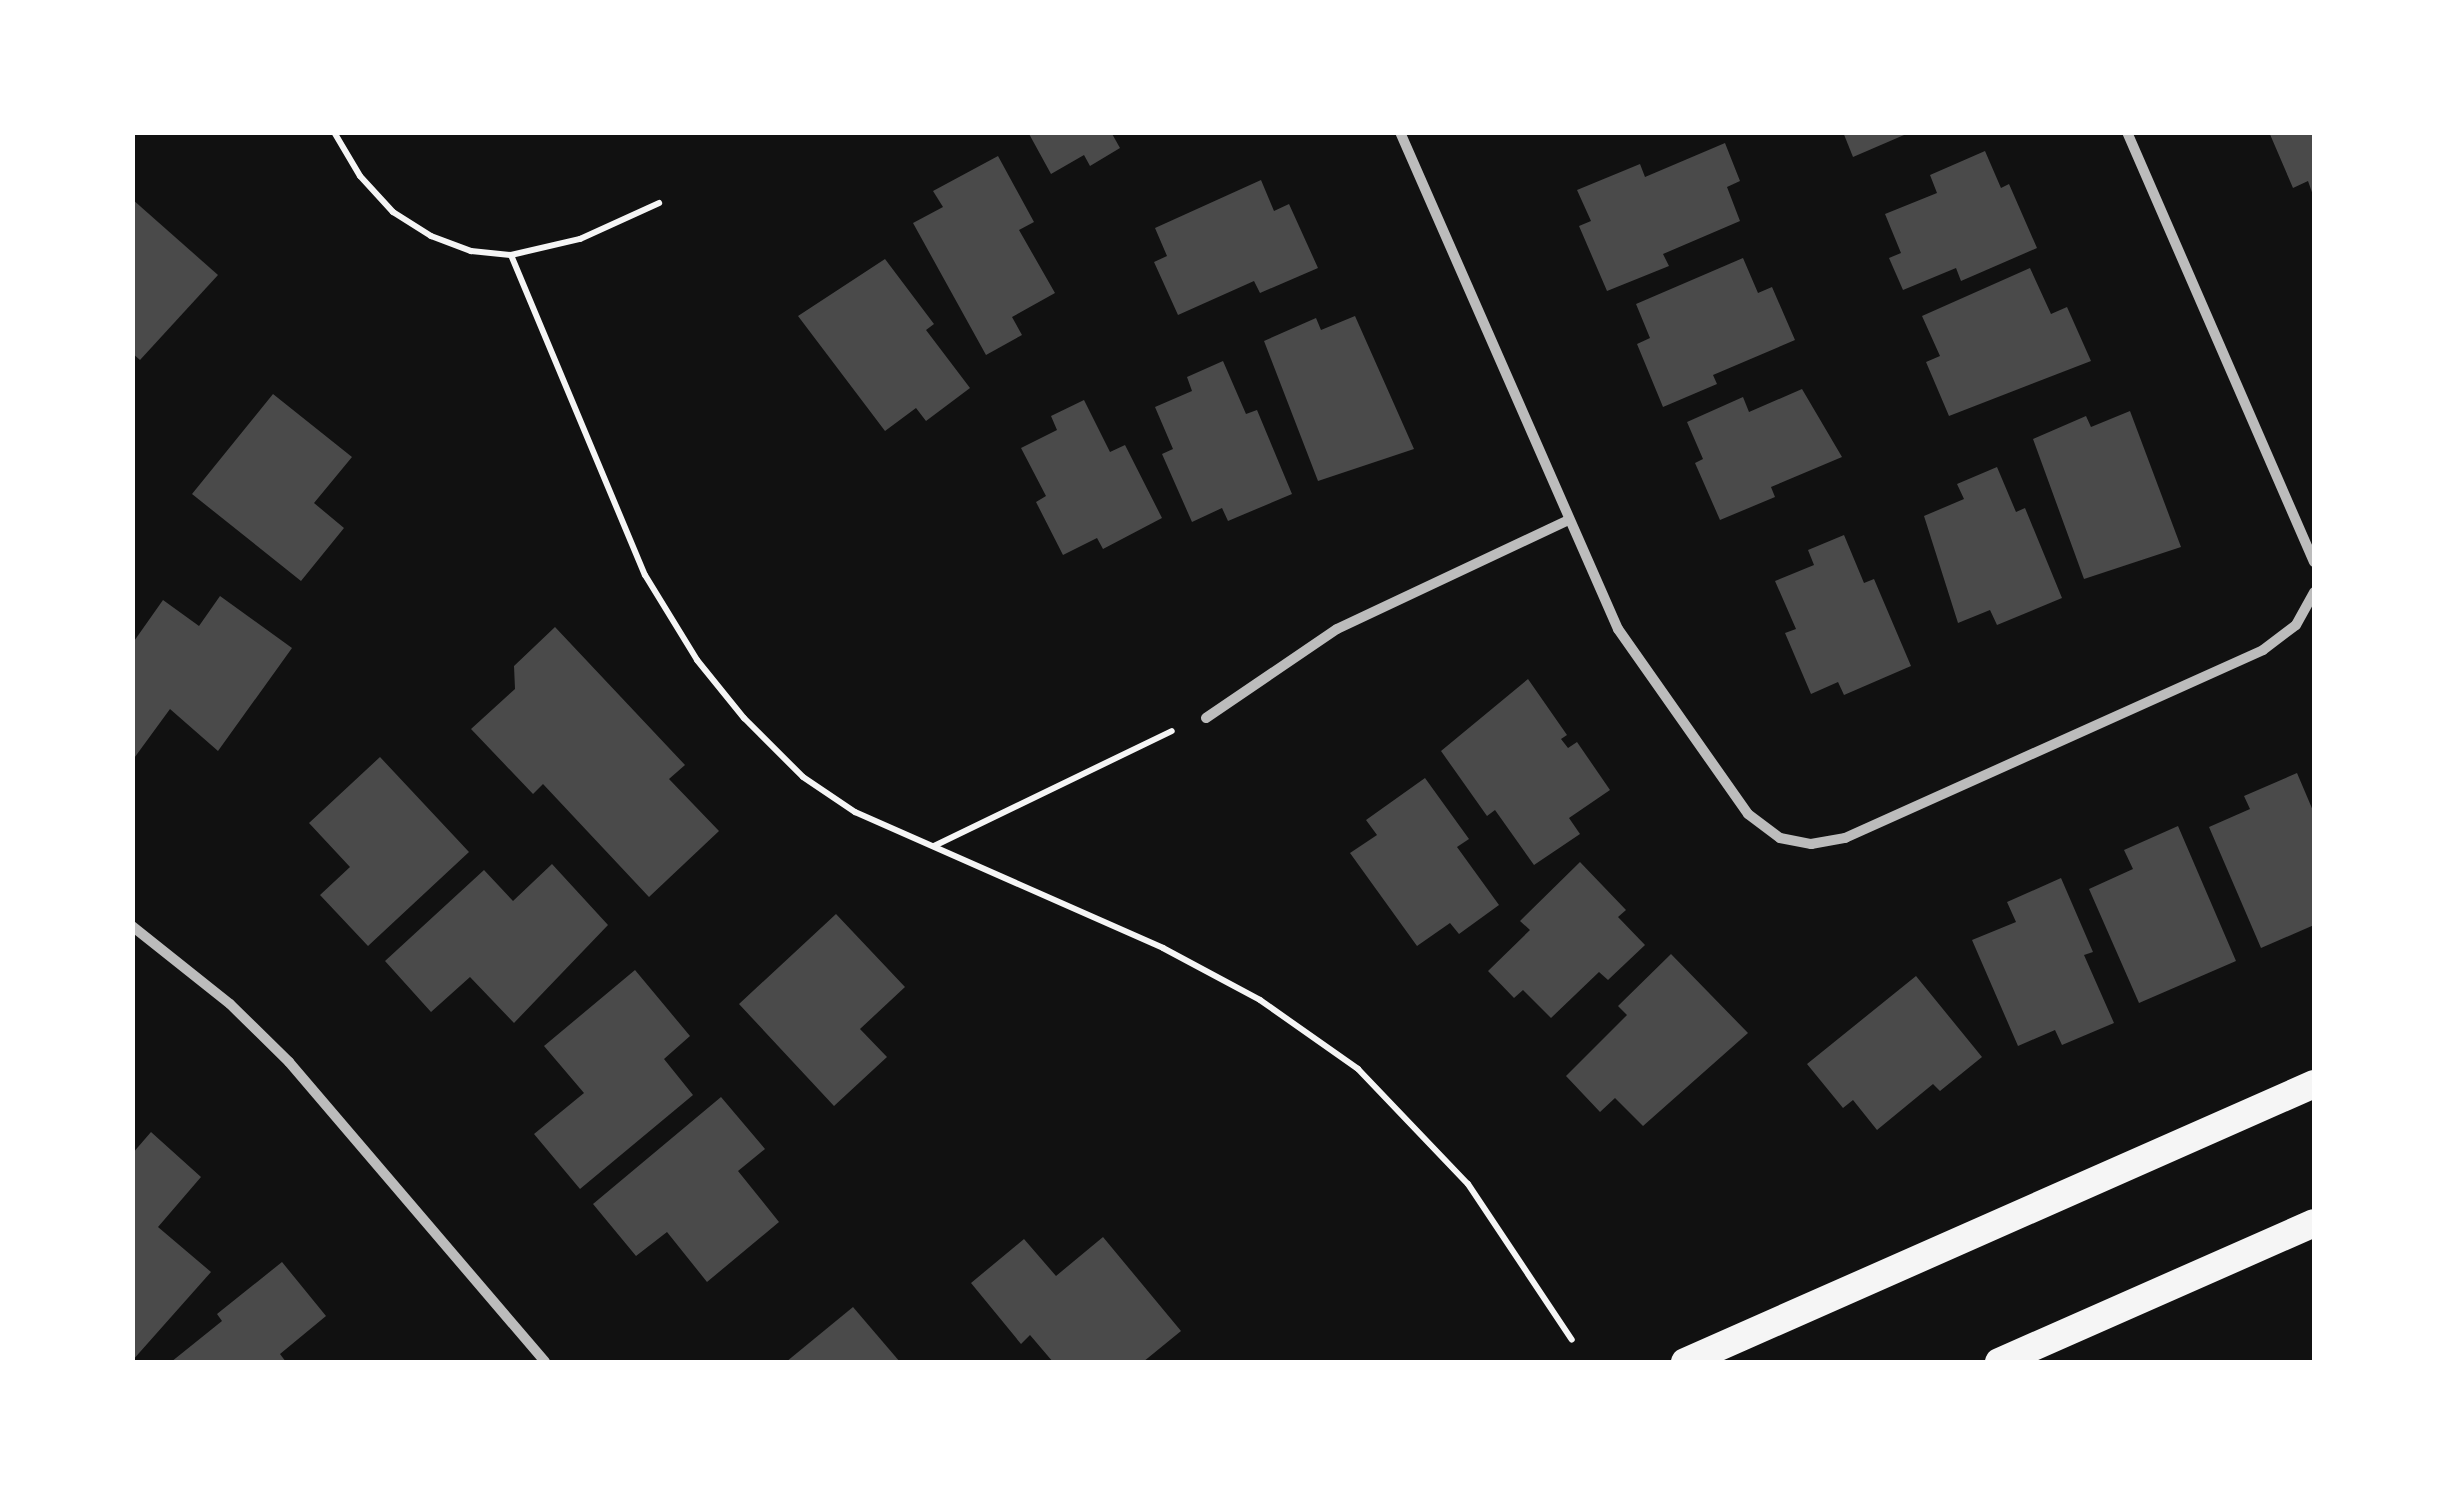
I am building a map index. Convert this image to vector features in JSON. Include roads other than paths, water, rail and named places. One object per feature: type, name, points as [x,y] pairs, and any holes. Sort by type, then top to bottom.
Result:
[{"type":"highway","points":[[1685,1362],[2314,1084]]},
{"type":"highway","points":[[1999,1362],[2314,1223]]},
{"type":"street","points":[[1400,132],[1566,522],[1618,630],[1687,734],[1748,814],[1794,842],[1845,838],[2263,650],[2296,625],[2314,595]]},
{"type":"street","points":[[2127,132],[2314,562]]},
{"type":"street","points":[[1206,718],[1337,630],[1566,522]]},
{"type":"street","points":[[132,926],[230,1004],[289,1062],[545,1362]]}]
